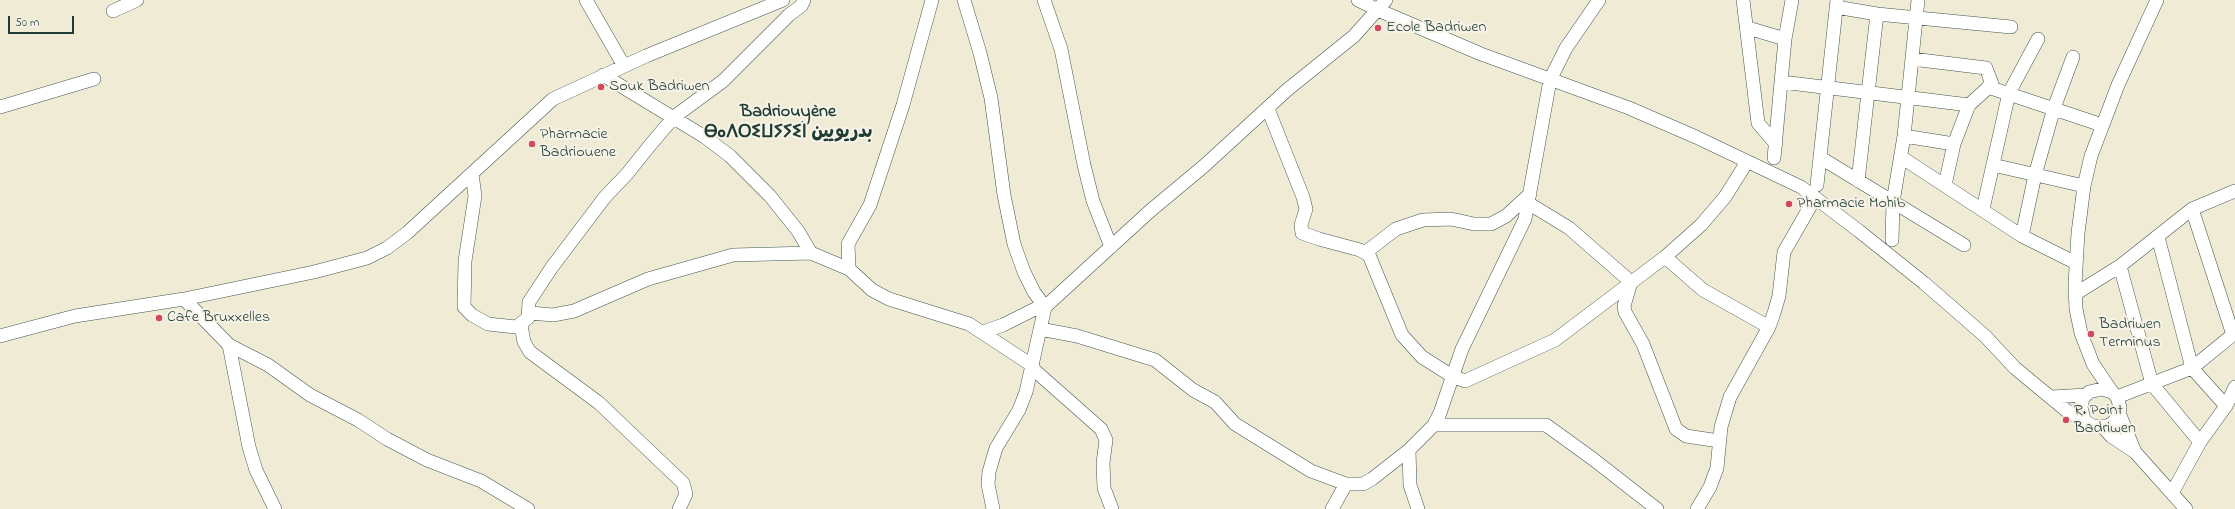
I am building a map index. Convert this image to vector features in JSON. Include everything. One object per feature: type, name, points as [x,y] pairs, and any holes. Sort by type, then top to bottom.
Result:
[{"type":"street","points":[[113,12],[137,0]]},
{"type":"street","points":[[586,0],[624,66]]},
{"type":"street","points":[[0,336],[75,316],[184,299],[314,272],[367,258],[387,248],[407,234],[553,99],[755,5],[783,0]]},
{"type":"street","points":[[472,174],[475,196],[465,261],[464,308],[472,315],[488,324],[504,327],[521,325],[528,318],[530,313],[529,302],[531,297],[552,267],[605,197],[674,117],[723,81],[783,20],[801,6],[804,0]]},
{"type":"street","points":[[849,270],[848,244],[870,205],[903,105],[932,0]]},
{"type":"street","points":[[964,0],[980,53],[991,98],[1004,195],[1014,244],[1024,272],[1044,306],[1033,367],[1019,410],[1001,437],[992,460],[988,484],[993,509]]},
{"type":"street","points":[[1044,0],[1062,48],[1084,166],[1091,194],[1101,224],[1112,247]]},
{"type":"street","points":[[1358,0],[1382,5],[1550,80],[1629,108],[1696,136],[1747,162],[1816,191],[1985,336],[2015,368],[2052,397],[2067,411],[2093,426],[2103,428],[2110,436],[2135,452],[2186,509]]},
{"type":"street","points":[[1040,329],[1077,336],[1155,360],[1193,390],[1215,402],[1235,424],[1311,471],[1346,484],[1363,484],[1372,479],[1409,450],[1434,425],[1452,376],[1487,295],[1517,239],[1525,219],[1550,80],[1566,48],[1599,0]]},
{"type":"street","points":[[1743,0],[1748,28],[1758,123],[1776,144]]},
{"type":"street","points":[[1774,158],[1785,39],[1792,0]]},
{"type":"street","points":[[1892,240],[1893,202],[1904,136],[1918,0]]},
{"type":"street","points":[[2103,428],[2115,421],[2120,408],[2114,395],[2092,364],[2081,333],[2076,309],[2076,263],[2084,186],[2091,156],[2102,125],[2157,0]]},
{"type":"street","points":[[1697,509],[1710,487],[1717,468],[1720,448],[1719,441],[1730,397],[1769,327],[1780,296],[1784,252],[1816,191],[1821,158],[1827,87],[1837,4],[1877,14],[2011,27]]},
{"type":"street","points":[[983,332],[1003,325],[1044,306],[1112,247],[1150,211],[1354,36],[1382,5]]},
{"type":"street","points":[[1858,181],[1877,14]]},
{"type":"street","points":[[1748,28],[1785,39]]},
{"type":"street","points":[[1983,209],[2009,93],[2038,39]]},
{"type":"street","points":[[2022,236],[2035,175],[2054,108],[2073,57]]},
{"type":"street","points":[[1912,59],[1986,68],[1992,84],[1969,105],[1954,144],[1945,185]]},
{"type":"street","points":[[604,75],[674,117],[724,151],[751,175],[798,231],[811,253]]},
{"type":"street","points":[[0,107],[94,79]]},
{"type":"street","points":[[1782,82],[1969,105]]},
{"type":"street","points":[[1988,87],[2102,125]]},
{"type":"street","points":[[1268,109],[1304,197],[1306,209],[1301,225],[1302,233],[1366,252],[1372,260],[1402,335],[1422,357],[1460,380],[1470,379],[1555,340],[1665,257],[1701,225],[1724,196],[1747,162]]},
{"type":"street","points":[[1904,136],[1954,144]]},
{"type":"street","points":[[1901,157],[1983,209],[2022,236],[2076,263]]},
{"type":"street","points":[[1821,158],[1964,245]]},
{"type":"street","points":[[1993,165],[2084,186]]},
{"type":"street","points":[[2075,294],[2120,266],[2192,209],[2235,192]]},
{"type":"street","points":[[1366,252],[1396,229],[1423,220],[1451,220],[1474,224],[1490,224],[1506,216],[1529,198]]},
{"type":"street","points":[[1529,198],[1569,228],[1631,282]]},
{"type":"street","points":[[2052,397],[2089,392],[2102,388],[2114,395],[2152,384],[2192,368],[2234,334],[2192,209]]},
{"type":"street","points":[[2158,237],[2192,368],[2226,406]]},
{"type":"street","points":[[530,313],[553,315],[574,311],[648,279],[733,255],[811,253],[849,270],[872,290],[889,299],[949,317],[983,332],[1033,367],[1101,429],[1106,440],[1103,462],[1104,488],[1112,509]]},
{"type":"street","points":[[1665,257],[1703,290],[1769,327]]},
{"type":"street","points":[[2120,266],[2152,384],[2200,442]]},
{"type":"street","points":[[1631,282],[1624,306],[1625,312],[1643,344],[1676,429],[1686,436],[1719,441]]},
{"type":"street","points":[[184,299],[230,345],[268,365],[310,395],[358,420],[387,439],[427,460],[481,482],[528,509]]},
{"type":"street","points":[[521,325],[524,342],[530,352],[599,403],[683,483],[686,494],[679,509]]},
{"type":"street","points":[[230,345],[249,447],[256,470],[275,509]]},
{"type":"street","points":[[2084,420],[2080,407],[2089,392],[2092,364]]},
{"type":"street","points":[[2172,493],[2200,442],[2226,406],[2235,387]]},
{"type":"street","points":[[2119,413],[2135,452]]},
{"type":"street","points":[[1434,425],[1546,425],[1593,459],[1657,509]]},
{"type":"street","points":[[1409,450],[1410,486],[1418,509]]},
{"type":"street","points":[[1332,509],[1346,484]]},
{"type":"place","name":"Ecole Badriwen","points":[[1378,28]]},
{"type":"place","name":"Souk Badriwen","points":[[601,87]]},
{"type":"place","name":"Pharmacie Badriouene","points":[[532,144]]},
{"type":"place","name":"Pharmacie Mohib","points":[[1789,204]]},
{"type":"place","name":"Cafe Bruxxelles","points":[[159,318]]},
{"type":"place","name":"Badriwen Terminus","points":[[2091,334]]},
{"type":"place","name":"R. Point Badriwen","points":[[2066,420]]},
{"type":"district","name":"Badriouyène ⴱⴰⴷⵔⵉⵡⵢⵢⵉⵏ بدريويين","points":[[788,123]]}]
